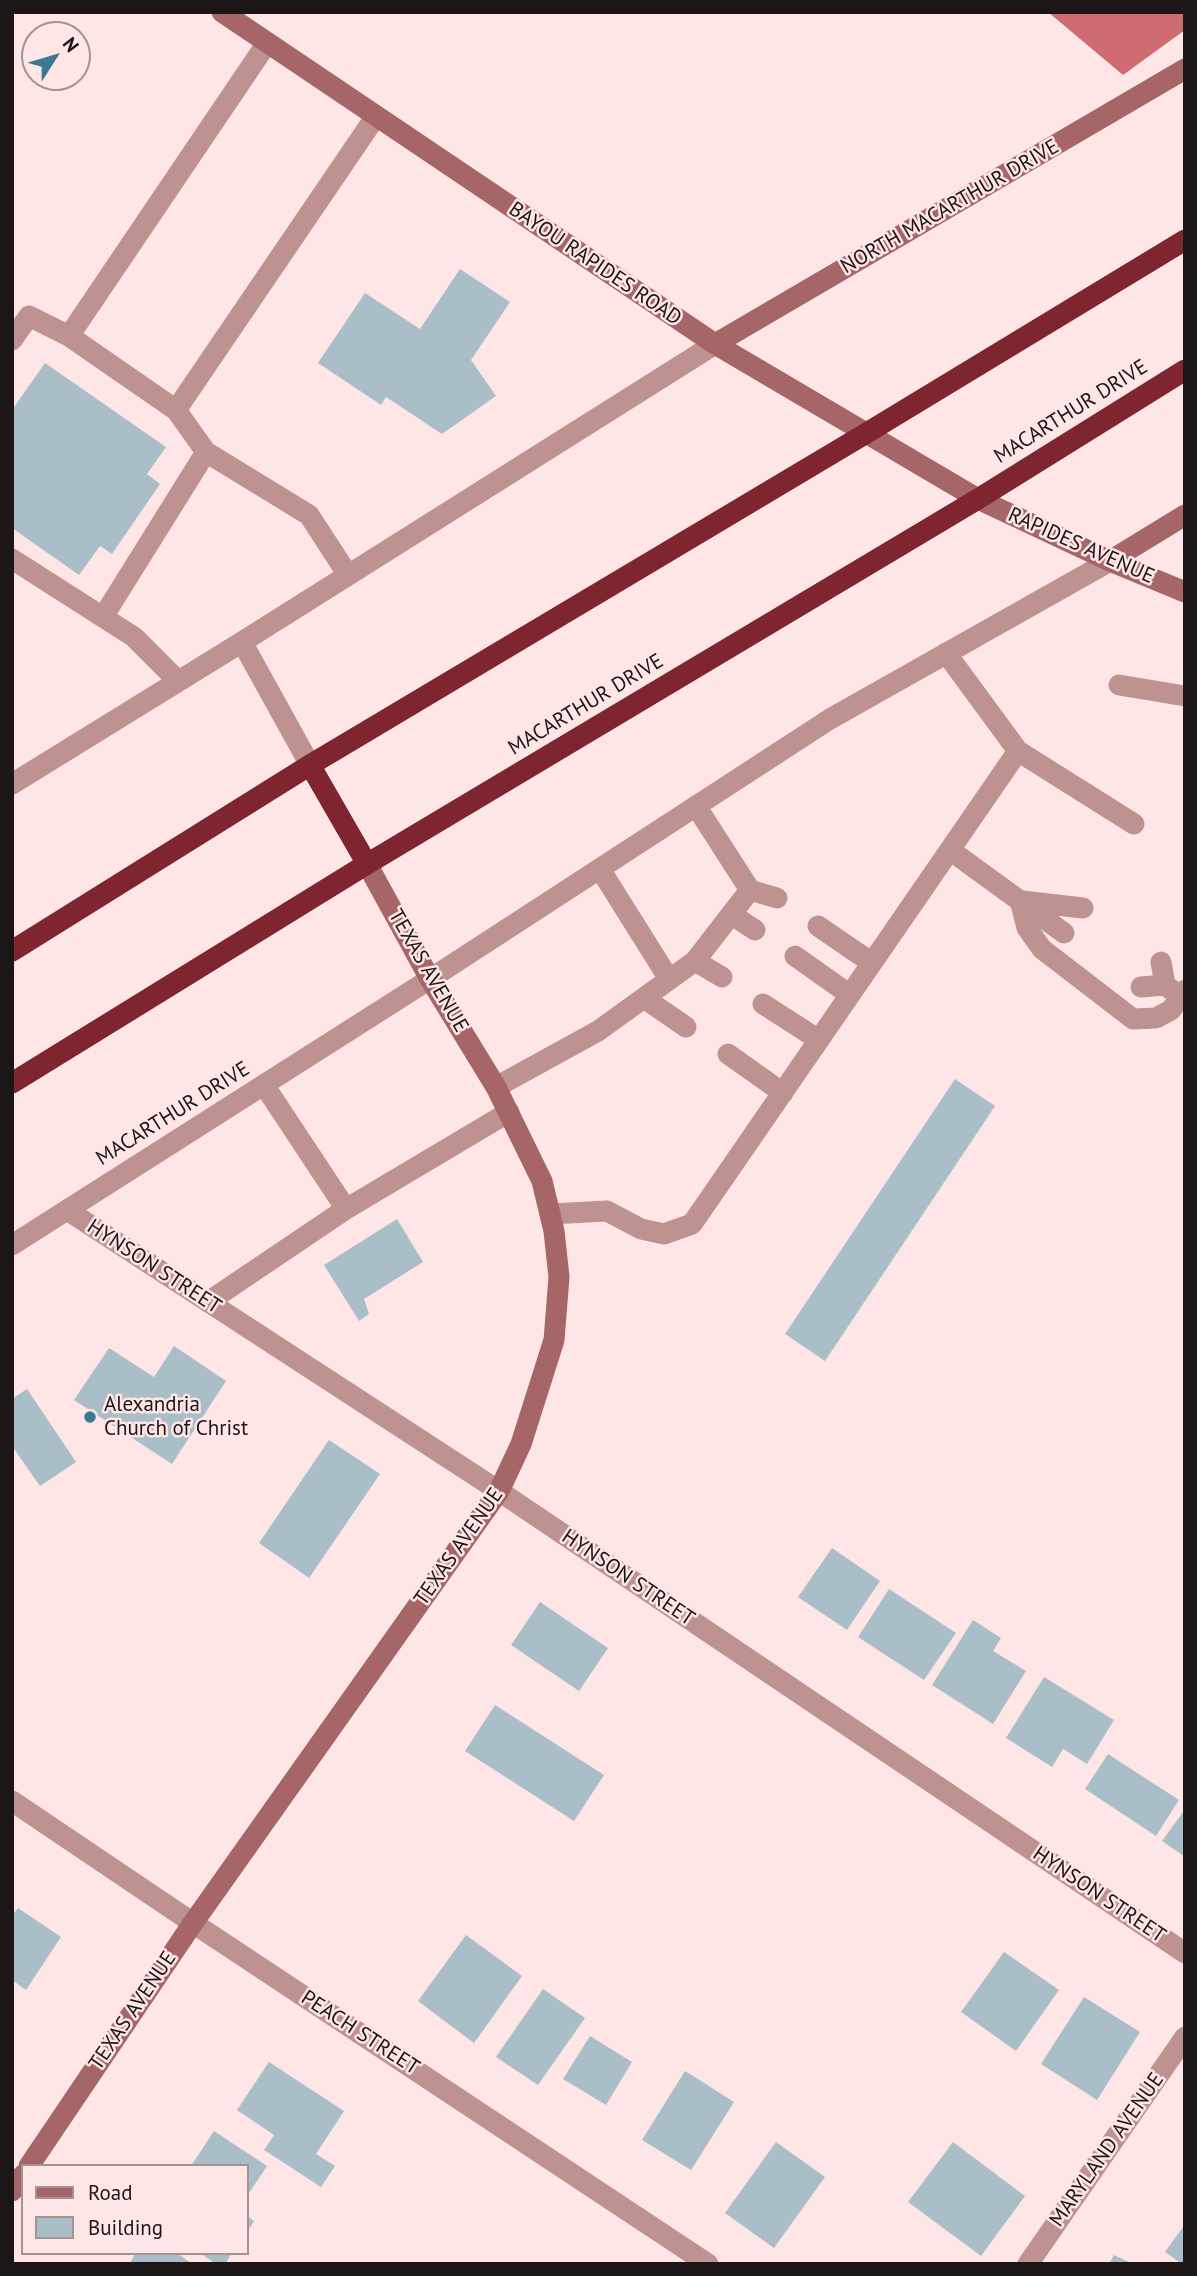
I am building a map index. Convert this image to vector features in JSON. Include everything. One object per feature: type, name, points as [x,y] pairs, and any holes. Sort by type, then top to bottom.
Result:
[{"type":"highway","points":[[12,951],[310,765],[866,434],[1185,240]]},
{"type":"highway","name":"MACARTHUR DRIVE","points":[[12,1083],[367,864],[978,499],[1185,370]]},
{"type":"highway","points":[[310,765],[367,864]]},
{"type":"street","name":"BAYOU RAPIDES ROAD","points":[[222,12],[715,344],[978,499]]},
{"type":"street","points":[[69,336],[267,43]]},
{"type":"street","name":"NORTH MACARTHUR DRIVE","points":[[715,344],[1185,69]]},
{"type":"street","points":[[176,410],[376,116]]},
{"type":"street","points":[[12,340],[29,316],[69,336],[176,410],[206,452],[309,515],[348,575]]},
{"type":"street","points":[[12,784],[715,344]]},
{"type":"street","points":[[103,617],[206,452]]},
{"type":"street","name":"RAPIDES AVENUE","points":[[978,499],[1110,561],[1185,592]]},
{"type":"street","points":[[1110,561],[1185,515]]},
{"type":"street","points":[[12,559],[134,638],[178,681]]},
{"type":"street","name":"MACARTHUR DRIVE","points":[[12,1245],[430,979],[830,719],[1110,561]]},
{"type":"street","points":[[242,642],[310,765]]},
{"type":"street","points":[[946,653],[1018,751],[1134,824]]},
{"type":"street","points":[[1119,685],[1185,696]]},
{"type":"street","points":[[550,1214],[607,1211],[641,1230],[664,1234],[692,1224],[1018,751]]},
{"type":"street","points":[[696,806],[750,890],[777,898]]},
{"type":"street","points":[[950,850],[1064,933]]},
{"type":"street","name":"TEXAS AVENUE","points":[[30,2164],[193,1923],[499,1491],[521,1444],[554,1340],[559,1277],[554,1231],[542,1181],[496,1087],[430,979],[367,864]]},
{"type":"street","points":[[600,869],[669,979]]},
{"type":"street","points":[[496,1087],[598,1031],[695,961],[750,890]]},
{"type":"street","points":[[1020,900],[1083,908]]},
{"type":"street","points":[[1020,900],[1027,928],[1042,949],[1133,1019],[1156,1018],[1171,1010],[1177,990],[1161,962]]},
{"type":"street","points":[[731,914],[755,930]]},
{"type":"street","points":[[818,926],[872,963]]},
{"type":"street","points":[[794,956],[850,995]]},
{"type":"street","points":[[695,961],[723,977]]},
{"type":"street","points":[[1141,987],[1177,990]]},
{"type":"street","points":[[644,998],[687,1027]]},
{"type":"street","points":[[763,1004],[819,1040]]},
{"type":"street","points":[[728,1054],[783,1093]]},
{"type":"street","points":[[264,1085],[345,1209]]},
{"type":"street","points":[[208,1302],[345,1209],[509,1112]]},
{"type":"street","name":"HYNSON STREET","points":[[67,1210],[499,1491],[1185,1953]]},
{"type":"street","name":"PEACH STREET","points":[[12,1801],[708,2264]]},
{"type":"street","name":"MARYLAND AVENUE","points":[[1028,2264],[1185,2037]]},
{"type":"shaded area","points":[[1048,12],[1185,12],[1185,30],[1123,75]]},
{"type":"building","points":[[460,269],[510,302],[471,360],[496,396],[442,434],[386,397],[381,405],[318,363],[365,293],[420,329]]},
{"type":"building","points":[[45,363],[166,447],[147,474],[160,484],[112,554],[100,546],[79,575],[12,528],[12,410]]},
{"type":"building","points":[[955,1079],[995,1106],[825,1361],[785,1334]]},
{"type":"building","points":[[397,1219],[423,1262],[364,1299],[369,1314],[359,1321],[324,1265]]},
{"type":"building","points":[[174,1346],[226,1381],[172,1464],[74,1400],[109,1348],[154,1377]]},
{"type":"building","points":[[27,1389],[76,1462],[40,1486],[12,1446],[12,1399]]},
{"type":"building","points":[[329,1440],[380,1474],[309,1578],[259,1543]]},
{"type":"building","points":[[832,1548],[880,1581],[847,1630],[798,1597]]},
{"type":"building","points":[[889,1589],[956,1633],[924,1680],[858,1637]]},
{"type":"building","points":[[540,1602],[608,1648],[579,1691],[511,1645]]},
{"type":"building","points":[[973,1620],[1001,1638],[993,1651],[1026,1671],[993,1724],[932,1685]]},
{"type":"building","points":[[1044,1677],[1114,1720],[1087,1764],[1063,1749],[1052,1767],[1006,1738]]},
{"type":"building","points":[[495,1705],[604,1775],[574,1821],[465,1751]]},
{"type":"building","points":[[1108,1754],[1179,1800],[1156,1836],[1085,1789]]},
{"type":"building","points":[[1183,1812],[1185,1813],[1185,1857],[1162,1841]]},
{"type":"building","points":[[18,1908],[61,1937],[26,1990],[12,1980],[12,1916]]},
{"type":"building","points":[[466,1935],[522,1976],[474,2043],[418,2001]]},
{"type":"building","points":[[1004,1952],[1059,1990],[1016,2051],[961,2012]]},
{"type":"building","points":[[543,1989],[585,2018],[538,2085],[496,2057]]},
{"type":"building","points":[[1084,1997],[1140,2032],[1097,2100],[1041,2064]]},
{"type":"building","points":[[590,2036],[632,2062],[606,2105],[563,2079]]},
{"type":"building","points":[[269,2062],[344,2111],[316,2154],[335,2166],[321,2187],[264,2150],[274,2135],[237,2110]]},
{"type":"building","points":[[685,2071],[734,2102],[691,2170],[642,2140]]},
{"type":"building","points":[[214,2131],[267,2166],[248,2194],[248,2164],[192,2164]]},
{"type":"building","points":[[776,2142],[825,2177],[774,2248],[725,2213]]},
{"type":"building","points":[[953,2142],[1025,2196],[981,2256],[908,2202]]},
{"type":"building","points":[[248,2217],[254,2221],[248,2230]]},
{"type":"building","points":[[1185,2224],[1185,2264],[1182,2264],[1165,2252]]},
{"type":"building","points":[[135,2255],[180,2255],[192,2264],[129,2264]]},
{"type":"building","points":[[203,2255],[231,2255],[225,2264],[216,2264]]},
{"type":"building","points":[[1114,2255],[1133,2264],[1109,2264]]},
{"type":"place","name":"Alexandria Church of Christ","points":[[90,1417]]}]
